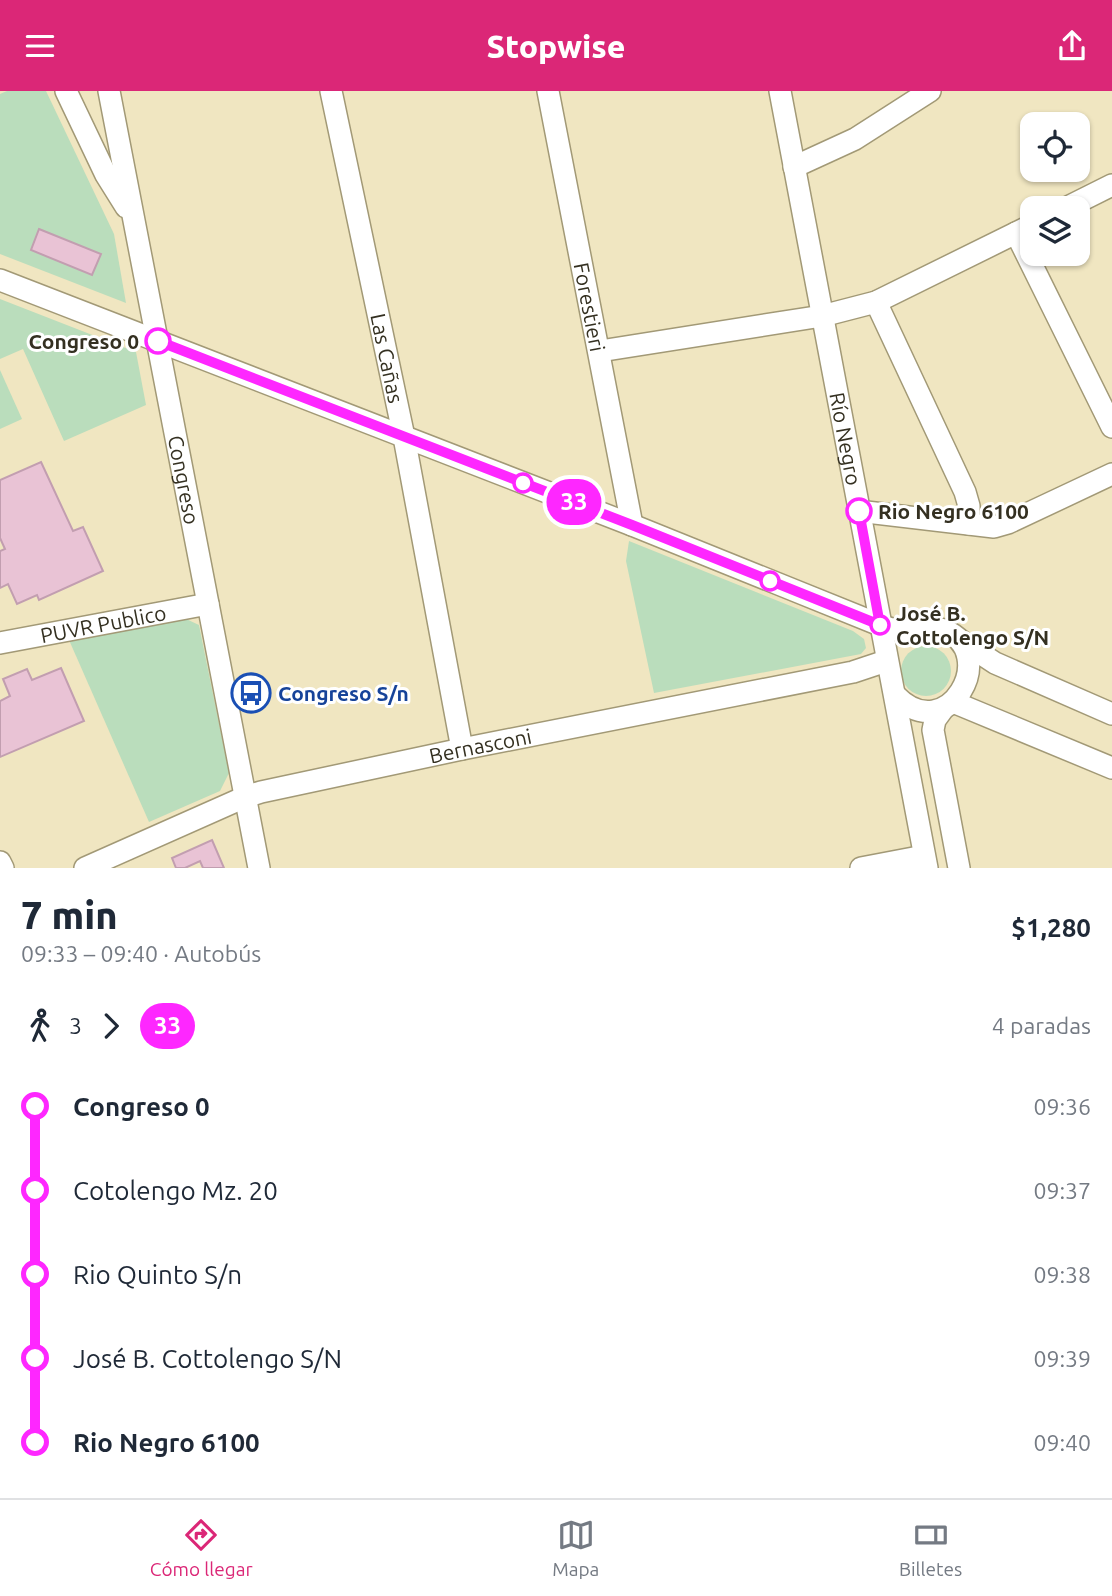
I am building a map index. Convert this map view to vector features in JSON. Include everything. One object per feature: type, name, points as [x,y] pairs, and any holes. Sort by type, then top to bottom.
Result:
[{"type":"street","points":[[66,91],[106,174],[133,218]]},
{"type":"street","name":"Congreso","points":[[109,91],[259,868]]},
{"type":"street","name":"Las Cañas","points":[[331,91],[404,437],[462,749]]},
{"type":"street","name":"Forestieri","points":[[548,91],[632,525]]},
{"type":"street","name":"Río Negro","points":[[780,91],[925,862]]},
{"type":"street","points":[[794,167],[855,139],[930,91]]},
{"type":"street","points":[[1090,196],[1112,185]]},
{"type":"street","points":[[600,351],[822,316],[876,302],[1020,231]]},
{"type":"street","points":[[1040,266],[1112,427]]},
{"type":"street","points":[[0,280],[632,525],[880,625],[896,630],[912,631],[929,627],[944,630],[995,663],[1112,714]]},
{"type":"street","points":[[876,302],[965,492],[969,506],[969,524]]},
{"type":"street","points":[[859,511],[994,527],[1112,474]]},
{"type":"street","name":"PUVR Publico","points":[[0,643],[208,604]]},
{"type":"street","points":[[886,661],[895,644],[912,631]]},
{"type":"street","points":[[895,695],[906,706],[924,712],[958,699],[965,687],[969,664],[965,649],[956,638]]},
{"type":"street","name":"Bernasconi","points":[[85,868],[245,797],[462,749],[853,672],[886,661]]},
{"type":"street","points":[[948,705],[1112,768]]},
{"type":"street","points":[[948,705],[935,720],[933,730],[960,868]]},
{"type":"street","points":[[0,862],[3,868]]},
{"type":"street","points":[[861,868],[925,862]]},
{"type":"green space","points":[[7,91],[46,91],[114,234],[126,303],[0,254],[0,94]]},
{"type":"green space","points":[[0,299],[136,352],[146,405],[64,441],[23,349],[0,359]]},
{"type":"green space","points":[[0,370],[22,419],[0,429]]},
{"type":"green space","points":[[629,541],[853,631],[864,639],[866,648],[861,654],[654,693],[626,561]]},
{"type":"green space","points":[[184,618],[199,625],[229,773],[220,791],[149,822],[69,640]]},
{"type":"green space","points":[[916,647],[936,647],[950,661],[950,681],[936,695],[916,695],[902,681],[902,661]]},
{"type":"building","points":[[39,229],[101,254],[92,275],[31,250]]},
{"type":"building","points":[[41,462],[73,531],[83,527],[103,571],[39,600],[37,595],[17,604],[8,584],[0,588],[0,551],[5,549],[0,538],[0,480]]},
{"type":"building","points":[[61,668],[84,721],[0,757],[0,701],[10,696],[3,679],[27,669],[32,680]]},
{"type":"building","points":[[212,840],[224,868],[203,868],[200,861],[185,868],[176,868],[172,858]]},
{"type":"bus line","name":"33","points":[[158,341],[632,525],[880,625],[859,511]]},
{"type":"place","name":"Congreso 0","points":[[158,341]]},
{"type":"place","name":"Rio Negro 6100","points":[[859,511]]},
{"type":"place","name":"José B. Cottolengo S/N","points":[[880,625]]},
{"type":"place","name":"Congreso S/n","points":[[251,693]]}]
